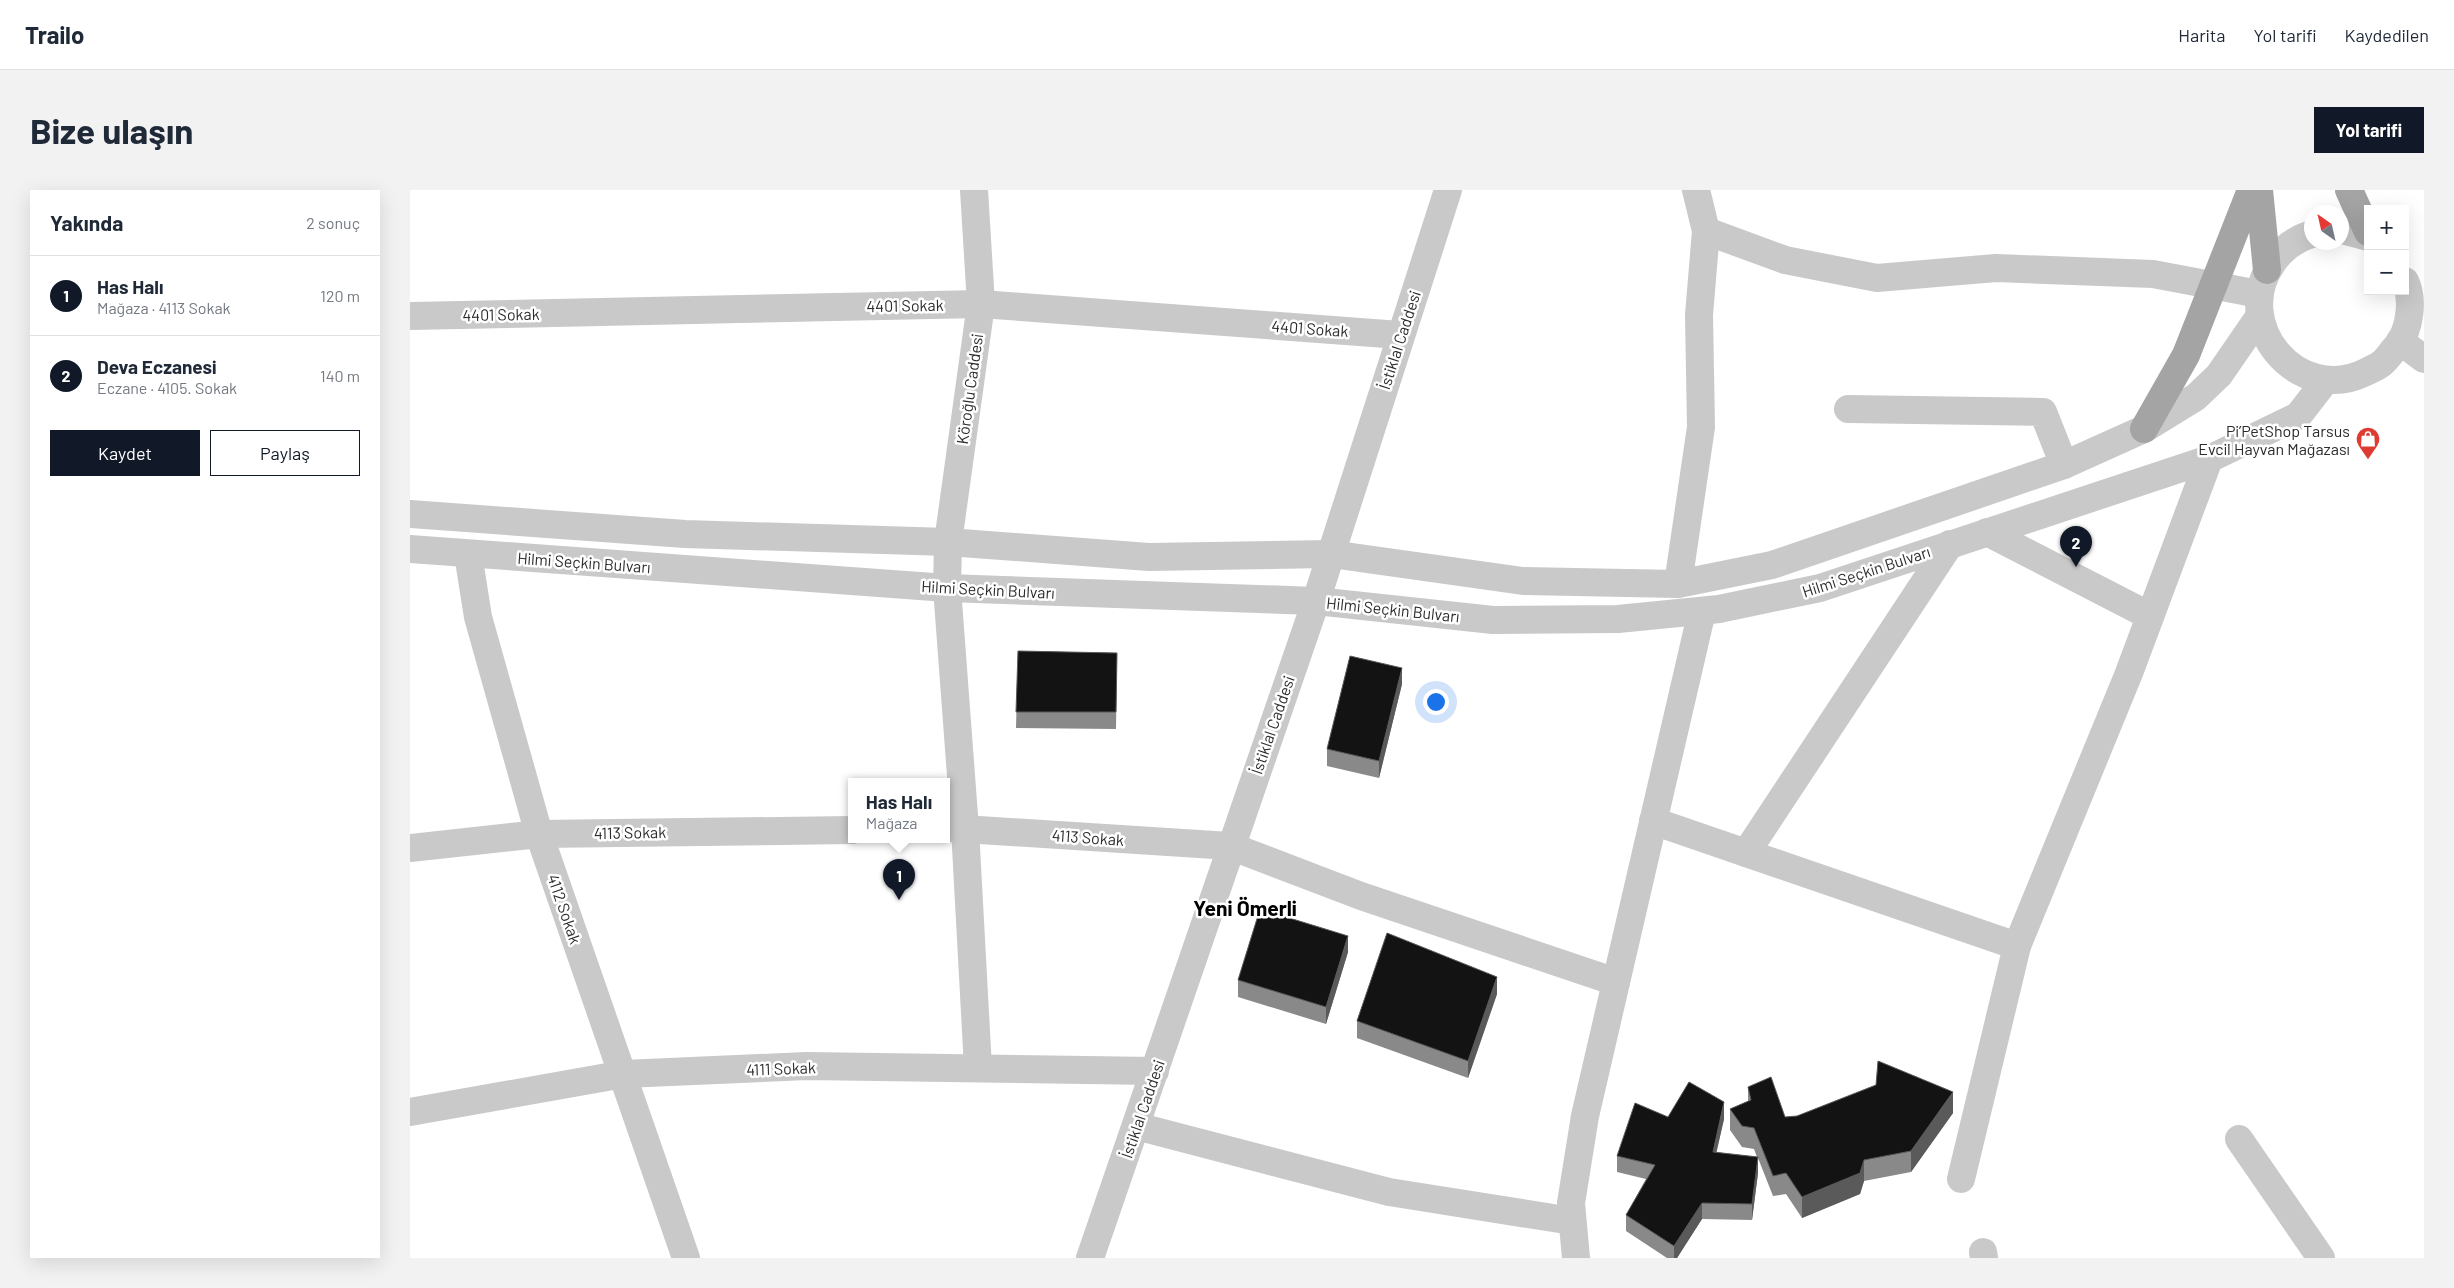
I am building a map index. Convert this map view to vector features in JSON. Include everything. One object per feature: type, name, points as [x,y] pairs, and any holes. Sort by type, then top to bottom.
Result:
[{"type":"main road","points":[[2144,428],[2186,355],[2215,287],[2252,190]]},
{"type":"main road","points":[[2259,190],[2262,294]]},
{"type":"main road","points":[[2349,190],[2364,223]]},
{"type":"street","name":"Köroğlu Caddesi","points":[[974,190],[981,304],[948,542],[947,588],[956,829],[978,1068]]},
{"type":"street","name":"İstiklal Caddesi","points":[[1090,1258],[1230,846],[1316,601],[1448,190]]},
{"type":"street","points":[[1678,584],[1701,427],[1699,315],[1706,231],[1696,190]]},
{"type":"street","points":[[1706,231],[1784,260],[1877,278],[1996,268],[2153,274],[2215,287],[2262,294]]},
{"type":"street","points":[[2349,232],[2364,236]]},
{"type":"street","points":[[410,514],[685,534],[948,542],[1148,557],[1331,554],[1523,581],[1678,584],[1772,565],[2064,465],[2144,428],[2196,397],[2219,375],[2262,294],[2281,251],[2304,236]]},
{"type":"street","points":[[2262,294],[2267,340],[2282,360],[2302,373],[2326,380],[2355,377],[2381,364],[2400,342],[2407,324],[2414,295]]},
{"type":"street","name":"4401 Sokak","points":[[410,316],[981,304],[1400,335]]},
{"type":"street","points":[[2400,342],[2424,359]]},
{"type":"street","name":"Hilmi Seçkin Bulvarı","points":[[410,549],[947,588],[1316,601],[1493,620],[1618,620],[1719,609],[1820,588],[2209,459],[2298,416],[2326,380]]},
{"type":"street","points":[[1848,409],[2042,412],[2064,465]]},
{"type":"street","points":[[1961,1179],[2017,946],[2128,674],[2209,459]]},
{"type":"street","points":[[1986,532],[2150,616]]},
{"type":"street","points":[[1746,853],[1950,544]]},
{"type":"street","name":"4112 Sokak","points":[[468,554],[478,617],[539,834],[624,1074],[686,1258]]},
{"type":"street","points":[[1576,1258],[1571,1203],[1585,1116],[1702,611]]},
{"type":"street","points":[[1653,821],[2017,946]]},
{"type":"street","name":"4113 Sokak","points":[[956,829],[1230,846],[1361,896],[1616,982]]},
{"type":"street","name":"4113 Sokak","points":[[410,848],[539,834],[848,830]]},
{"type":"street","name":"4111 Sokak","points":[[410,1112],[624,1074],[807,1066],[1155,1070]]},
{"type":"street","points":[[1136,1126],[1389,1192],[1572,1221]]},
{"type":"street","points":[[2239,1139],[2321,1258]]},
{"type":"building","points":[[1018,651],[1117,653],[1116,712],[1016,712]]},
{"type":"building","points":[[1350,656],[1402,668],[1379,761],[1327,749]]},
{"type":"building","points":[[1260,909],[1348,936],[1326,1007],[1238,980]]},
{"type":"building","points":[[1387,933],[1497,977],[1468,1061],[1357,1021]]},
{"type":"building","points":[[1878,1061],[1953,1092],[1911,1151],[1864,1160],[1860,1173],[1802,1197],[1786,1173],[1773,1176],[1754,1128],[1742,1126],[1730,1109],[1751,1100],[1748,1087],[1771,1077],[1785,1117],[1797,1116],[1876,1085]]},
{"type":"building","points":[[1689,1082],[1724,1102],[1713,1152],[1758,1157],[1752,1204],[1702,1203],[1674,1246],[1626,1215],[1655,1165],[1617,1156],[1635,1103],[1668,1117]]},
{"type":"place","name":"Pi’PetShop Tarsus Evcil Hayvan Mağazası","points":[[2368,460]]},
{"type":"place","name":"Deva Eczanesi","points":[[2076,567]]},
{"type":"place","name":"Has Halı","points":[[899,900]]},
{"type":"district","name":"Yeni Ömerli","points":[[1245,907]]}]
